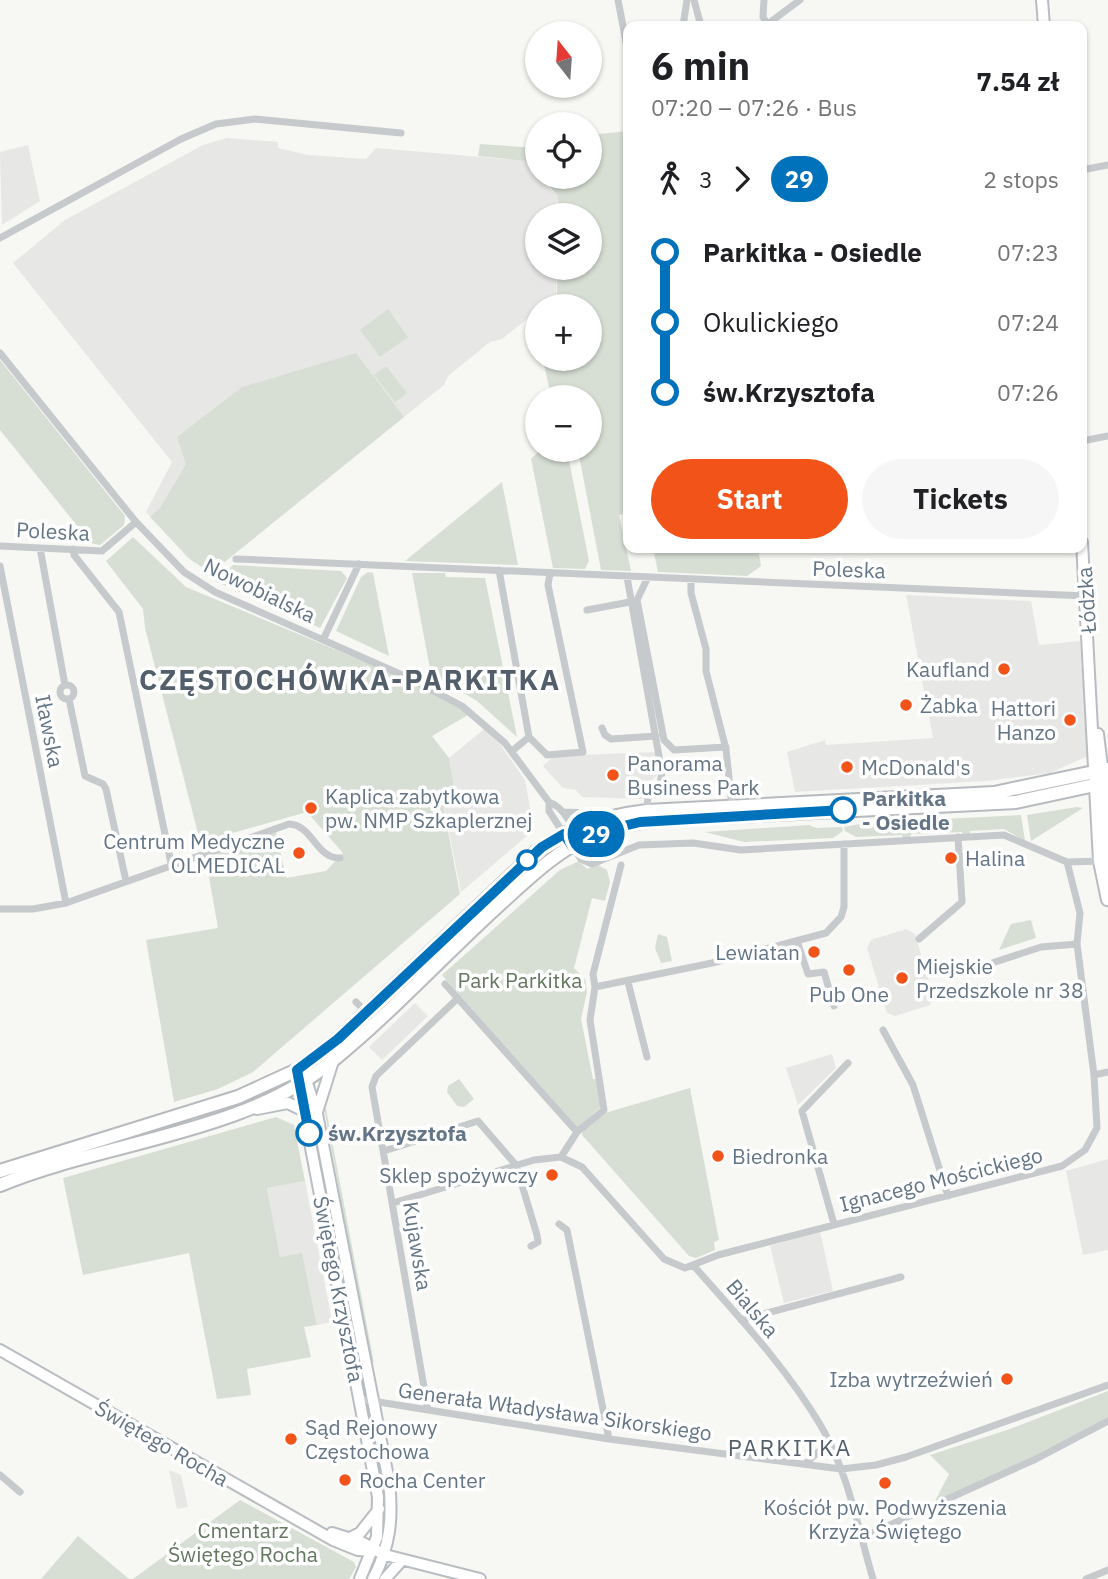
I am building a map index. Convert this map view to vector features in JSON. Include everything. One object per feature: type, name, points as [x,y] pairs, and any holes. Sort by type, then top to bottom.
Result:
[{"type":"main road","points":[[1042,0],[1044,21]]},
{"type":"main road","name":"Łódzka","points":[[1083,553],[1092,700],[1102,778],[1108,909]]},
{"type":"main road","points":[[240,1112],[332,1061],[572,838],[600,819],[647,811],[993,793],[1102,778]]},
{"type":"main road","points":[[0,1171],[301,1078],[361,1007],[535,853],[572,838],[650,821],[1016,802],[1102,778]]},
{"type":"main road","points":[[317,1115],[320,1094],[332,1061]]},
{"type":"main road","name":"Świętego Krzysztofa","points":[[301,1078],[304,1111],[379,1509],[373,1551],[360,1579]]},
{"type":"main road","name":"Świętego Krzysztofa","points":[[301,1078],[317,1115],[392,1507],[385,1555],[373,1579]]},
{"type":"main road","points":[[0,1185],[240,1112],[288,1103],[304,1111]]},
{"type":"main road","name":"Świętego Rocha","points":[[0,1350],[353,1548],[480,1579]]},
{"type":"main road","points":[[350,1538],[360,1533],[379,1509]]},
{"type":"main road","name":"Świętego Rocha","points":[[326,1533],[350,1538],[373,1551]]},
{"type":"main road","points":[[385,1579],[402,1560]]},
{"type":"street","points":[[618,0],[623,26]]},
{"type":"street","points":[[684,21],[687,0]]},
{"type":"street","points":[[694,0],[700,21]]},
{"type":"street","points":[[764,0],[764,21]]},
{"type":"street","points":[[771,21],[800,0]]},
{"type":"street","points":[[0,238],[181,139],[216,124],[255,119],[401,133]]},
{"type":"street","points":[[1087,169],[1108,165]]},
{"type":"street","name":"Nowobialska","points":[[0,353],[136,522],[184,572],[204,585],[462,706],[512,751],[550,802],[563,812],[572,838]]},
{"type":"street","points":[[1087,440],[1108,436]]},
{"type":"street","name":"Poleska","points":[[0,546],[102,551],[136,522]]},
{"type":"street","points":[[40,548],[65,685],[60,693],[69,699],[85,776],[103,784],[106,789],[126,881]]},
{"type":"street","points":[[73,550],[74,555],[119,612],[171,863]]},
{"type":"street","name":"Poleska","points":[[236,559],[1086,596]]},
{"type":"street","points":[[323,640],[359,564]]},
{"type":"street","name":"Iławska","points":[[0,566],[66,903]]},
{"type":"street","points":[[499,570],[529,737],[547,755],[583,752],[548,585],[550,573]]},
{"type":"street","points":[[627,577],[663,777],[648,795],[647,811]]},
{"type":"street","points":[[648,577],[637,600],[664,740],[674,750],[726,747]]},
{"type":"street","points":[[691,579],[691,593],[706,649],[706,671],[726,747],[732,807]]},
{"type":"street","points":[[587,610],[630,602]]},
{"type":"street","points":[[602,727],[605,735],[611,739],[656,736]]},
{"type":"street","points":[[512,751],[529,737]]},
{"type":"street","name":"Nowobialska","points":[[550,802],[549,811],[572,838]]},
{"type":"street","points":[[563,812],[592,813],[600,819]]},
{"type":"street","points":[[0,909],[33,909],[66,903],[171,863],[289,824],[302,826],[326,855],[340,859]]},
{"type":"street","points":[[572,838],[587,857],[585,860],[592,863],[639,845],[693,843],[741,850],[1004,835],[1068,862],[1104,861]]},
{"type":"street","points":[[919,939],[962,902],[958,837]]},
{"type":"street","points":[[595,987],[628,982],[826,933],[841,917],[844,907],[844,844]]},
{"type":"street","name":"Ignacego Mościckiego","points":[[693,1265],[718,1255],[1062,1166],[1085,1150],[1097,1128],[1094,1075],[1077,944],[1080,913],[1068,862]]},
{"type":"street","points":[[561,1157],[577,1132],[604,1110],[590,1020],[595,987],[593,974],[621,865]]},
{"type":"street","points":[[797,941],[808,974],[824,972],[834,1006]]},
{"type":"street","points":[[992,963],[1041,947],[1077,944]]},
{"type":"street","points":[[628,982],[647,1058]]},
{"type":"street","points":[[445,984],[577,1132]]},
{"type":"street","name":"Kujawska","points":[[428,1410],[372,1087],[376,1076],[458,998]]},
{"type":"street","points":[[883,1030],[913,1085],[948,1196]]},
{"type":"street","name":"Ignacego Mościckiego","points":[[834,1224],[802,1111],[848,1063]]},
{"type":"street","points":[[1094,1075],[1108,1072]]},
{"type":"street","points":[[384,1151],[478,1121],[516,1166],[537,1235],[538,1242],[531,1246]]},
{"type":"street","points":[[393,1203],[542,1158],[561,1157],[582,1167],[668,1263],[678,1268],[693,1265]]},
{"type":"street","points":[[559,1224],[567,1230],[609,1439]]},
{"type":"street","name":"Bialska","points":[[693,1265],[741,1320],[801,1397],[830,1442],[841,1469],[873,1579]]},
{"type":"street","points":[[741,1320],[901,1277]]},
{"type":"street","name":"Generała Władysława Sikorskiego","points":[[360,1399],[609,1439],[841,1469],[876,1465],[906,1457],[1108,1385]]},
{"type":"street","points":[[861,1538],[1036,1459],[1108,1421]]},
{"type":"street","points":[[805,1464],[830,1442]]},
{"type":"street","points":[[0,1475],[20,1492]]},
{"type":"street","points":[[1086,1579],[1108,1570]]},
{"type":"shaded area","points":[[227,138],[278,142],[278,148],[308,155],[366,159],[376,148],[525,161],[525,189],[550,189],[558,196],[560,203],[525,203],[525,280],[557,280],[556,294],[525,294],[525,321],[502,339],[490,342],[448,376],[444,385],[211,572],[188,558],[146,512],[172,462],[13,263],[65,220],[203,145]]},
{"type":"shaded area","points":[[28,145],[40,201],[2,225],[0,152]]},
{"type":"shaded area","points":[[906,595],[1031,601],[1039,645],[1080,641],[1088,756],[1050,773],[986,781],[795,792],[787,752],[825,740],[826,745],[933,738]]},
{"type":"shaded area","points":[[484,729],[498,741],[525,780],[534,830],[461,892],[441,794],[455,791],[449,758]]},
{"type":"shaded area","points":[[656,752],[657,775],[642,790],[642,799],[582,797],[576,790],[563,788],[543,766],[554,756]]},
{"type":"shaded area","name":"Miejskie Przedszkole nr 38","points":[[906,929],[915,934],[933,995],[930,1005],[895,1016],[887,1013],[867,948],[871,940]]},
{"type":"shaded area","points":[[415,1003],[428,1016],[382,1060],[369,1047]]},
{"type":"shaded area","points":[[832,1054],[836,1068],[798,1105],[786,1068]]},
{"type":"shaded area","points":[[1108,1159],[1108,1250],[1083,1255],[1066,1171]]},
{"type":"shaded area","points":[[305,1181],[332,1322],[317,1325],[302,1254],[280,1258],[267,1188]]},
{"type":"shaded area","points":[[820,1231],[833,1291],[784,1303],[770,1246]]},
{"type":"shaded area","points":[[169,1470],[181,1475],[188,1507],[177,1509]]},
{"type":"green space","points":[[623,132],[623,514],[619,515],[623,553],[627,553],[631,571],[601,570],[580,462],[602,462],[602,385],[548,385],[546,371],[602,371],[602,294],[557,294],[557,280],[602,280],[602,203],[559,203],[558,196],[552,189],[602,189],[602,134]]},
{"type":"green space","points":[[480,144],[525,147],[525,161],[478,156]]},
{"type":"green space","points":[[388,309],[408,337],[380,357],[360,330]]},
{"type":"green space","points":[[356,353],[404,417],[211,573],[191,560],[150,517],[160,508],[186,464],[177,437],[242,387]]},
{"type":"green space","points":[[0,360],[125,516],[124,525],[100,545],[91,543],[0,430]]},
{"type":"green space","points":[[386,366],[407,393],[395,402],[374,375]]},
{"type":"green space","points":[[532,462],[569,462],[589,561],[585,569],[553,568]]},
{"type":"green space","points":[[502,482],[518,565],[405,561]]},
{"type":"green space","points":[[133,537],[186,587],[451,698],[468,715],[432,736],[449,758],[455,792],[441,795],[460,894],[253,1072],[218,1089],[174,1102],[146,940],[218,928],[205,855],[276,831],[286,878],[326,871],[343,853],[307,812],[201,845],[145,628],[143,609],[106,561]]},
{"type":"green space","points":[[654,553],[759,553],[761,566],[747,576],[658,572]]},
{"type":"green space","points":[[233,565],[341,571],[347,578],[320,628],[215,581]]},
{"type":"green space","points":[[368,572],[373,573],[389,656],[336,631],[361,577]]},
{"type":"green space","points":[[412,573],[445,573],[446,577],[485,578],[517,737],[477,701],[431,674]]},
{"type":"green space","points":[[1083,808],[1031,841],[1027,815]]},
{"type":"green space","points":[[1021,815],[1025,841],[1004,829],[970,831],[970,836],[963,836],[962,832],[911,834],[910,839],[903,839],[902,835],[856,837],[845,831],[844,827],[864,823]]},
{"type":"green space","points":[[809,825],[816,828],[842,827],[843,831],[833,838],[744,842],[705,832]]},
{"type":"green space","name":"Park Parkitka","points":[[579,861],[587,869],[598,865],[607,870],[610,882],[605,901],[592,898],[574,968],[585,979],[587,992],[581,1019],[593,1079],[599,1079],[601,1107],[577,1128],[442,975],[560,870]]},
{"type":"green space","points":[[1031,920],[1036,938],[999,950],[1011,924]]},
{"type":"green space","points":[[658,934],[667,937],[672,961],[661,963],[655,948]]},
{"type":"green space","points":[[459,1079],[474,1099],[464,1107],[457,1106],[447,1092],[448,1086]]},
{"type":"green space","points":[[277,1086],[279,1091],[231,1109],[0,1181],[0,1175]]},
{"type":"green space","points":[[690,1088],[719,1240],[714,1242],[715,1250],[696,1258],[689,1256],[582,1135],[583,1131],[605,1113]]},
{"type":"green space","points":[[324,1108],[326,1109],[374,1363],[370,1360]]},
{"type":"green space","points":[[276,1117],[294,1125],[305,1181],[267,1188],[280,1257],[302,1253],[317,1325],[304,1327],[311,1357],[247,1369],[251,1395],[217,1399],[189,1253],[83,1275],[63,1178]]},
{"type":"green space","points":[[1108,1391],[1108,1419],[1036,1457],[935,1501],[949,1474],[930,1455],[1010,1429]]},
{"type":"green space","name":"Cmentarz Świętego Rocha","points":[[240,1500],[354,1562],[356,1567],[349,1579],[133,1579]]},
{"type":"green space","name":"Cmentarz Świętego Rocha","points":[[78,1536],[129,1579],[41,1579]]},
{"type":"bus line","name":"29","points":[[309,1133],[297,1070],[338,1039],[542,847],[564,834],[572,846],[603,831],[640,822],[843,810]]},
{"type":"place","name":"Kaufland","points":[[1004,669]]},
{"type":"place","name":"Żabka","points":[[906,705]]},
{"type":"place","name":"Hattori Hanzo","points":[[1070,720]]},
{"type":"place","name":"McDonald's","points":[[847,767]]},
{"type":"place","name":"Panorama Business Park","points":[[613,775]]},
{"type":"place","name":"Kaplica zabytkowa pw. NMP Szkaplerznej","points":[[311,808]]},
{"type":"place","name":"Parkitka - Osiedle","points":[[843,810]]},
{"type":"place","name":"Centrum Medyczne OLMEDICAL","points":[[299,853]]},
{"type":"place","name":"Halina","points":[[951,858]]},
{"type":"place","name":"Lewiatan","points":[[814,952]]},
{"type":"place","name":"Pub One","points":[[849,970]]},
{"type":"place","name":"Miejskie Przedszkole nr 38","points":[[902,978]]},
{"type":"place","name":"św.Krzysztofa","points":[[309,1133]]},
{"type":"place","name":"Biedronka","points":[[718,1156]]},
{"type":"place","name":"Sklep spożywczy","points":[[552,1175]]},
{"type":"place","name":"Izba wytrzeźwień","points":[[1007,1379]]},
{"type":"place","name":"Sąd Rejonowy Częstochowa","points":[[291,1439]]},
{"type":"place","name":"Rocha Center","points":[[345,1480]]},
{"type":"place","name":"Kościół pw. Podwyższenia Krzyża Świętego","points":[[885,1483]]},
{"type":"district","name":"CZĘSTOCHÓWKA-PARKITKA","points":[[350,679]]},
{"type":"district","name":"PARKITKA","points":[[790,1447]]}]
